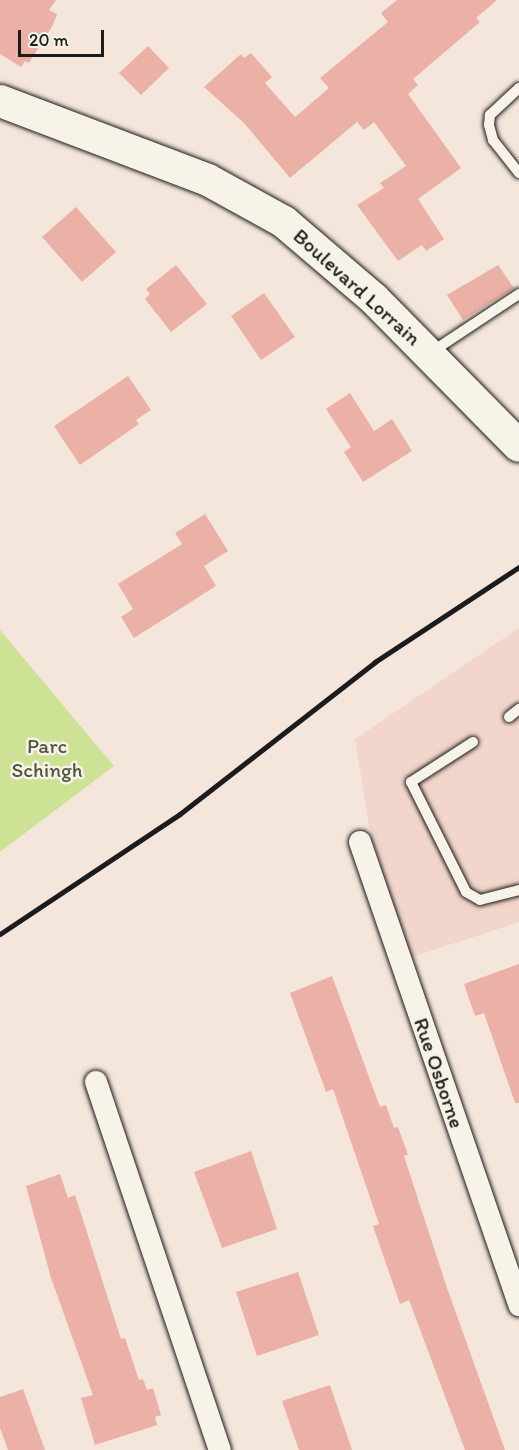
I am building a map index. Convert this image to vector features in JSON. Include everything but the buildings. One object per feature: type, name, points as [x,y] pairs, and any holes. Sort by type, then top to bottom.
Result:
[{"type":"main road","name":"Boulevard Lorrain","points":[[0,101],[208,180],[247,201],[315,245],[429,354],[519,446]]},
{"type":"street","name":"Rue Osborne","points":[[360,842],[519,1305]]},
{"type":"street","points":[[96,1082],[220,1450]]},
{"type":"lane","points":[[519,88],[490,115],[489,125],[493,140],[519,173]]},
{"type":"lane","points":[[429,354],[519,294]]},
{"type":"lane","points":[[509,717],[519,709]]},
{"type":"lane","points":[[472,742],[411,782],[466,892],[480,900],[519,891]]},
{"type":"shaded area","points":[[519,628],[519,922],[409,958],[369,826],[355,739]]},
{"type":"green space","name":"Parc Schingh","points":[[0,630],[114,766],[0,852]]},
{"type":"railway","points":[[0,934],[180,814],[375,662],[519,567]]}]
